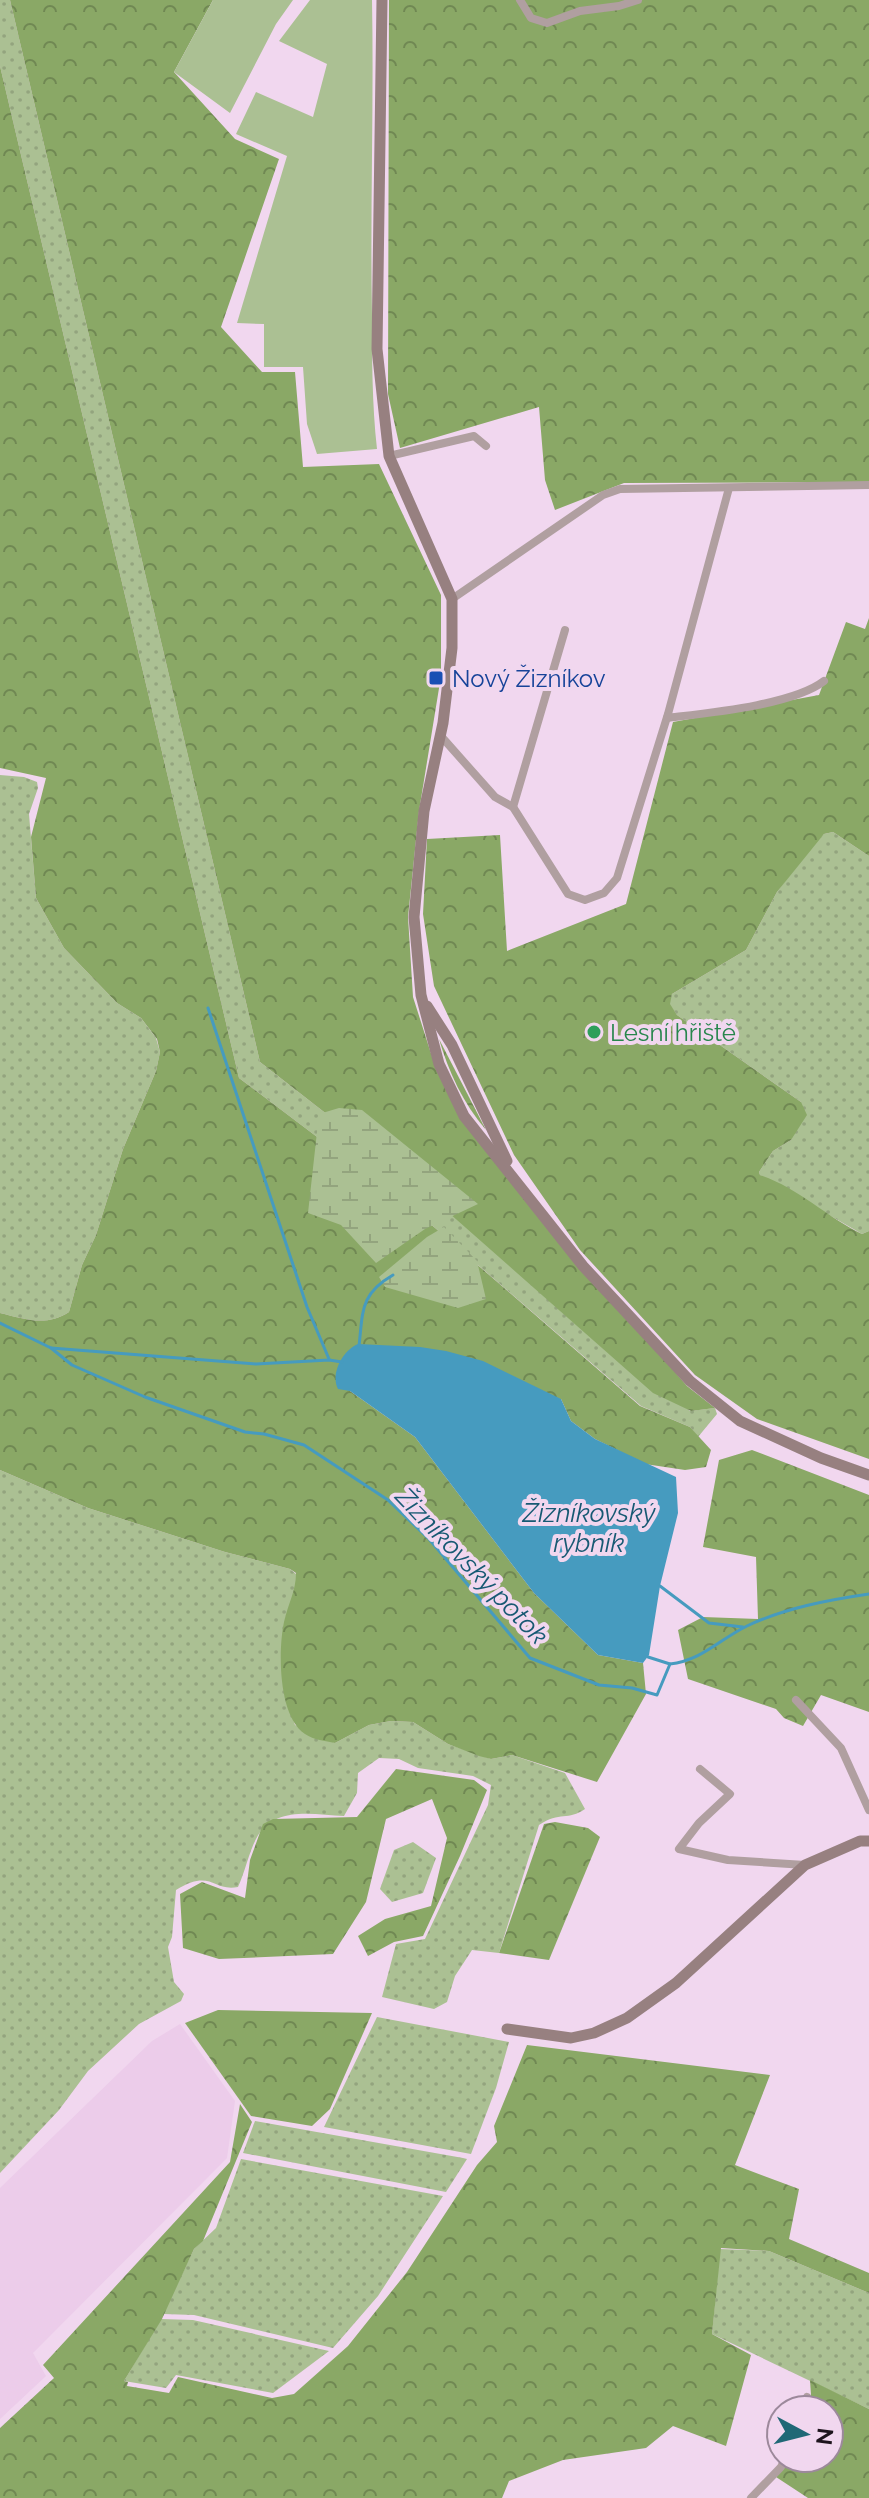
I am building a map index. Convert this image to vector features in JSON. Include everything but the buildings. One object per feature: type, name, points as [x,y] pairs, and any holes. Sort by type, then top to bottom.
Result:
[{"type":"street","points":[[382,0],[377,349],[389,456],[452,599],[452,648],[440,735],[424,811],[414,917],[421,995],[439,1064],[464,1116],[583,1266],[690,1381],[740,1421],[821,1458],[869,1475]]},
{"type":"street","points":[[520,0],[531,18],[547,23],[580,11],[638,0]]},
{"type":"street","points":[[389,456],[474,436],[486,446]]},
{"type":"street","points":[[452,599],[603,495],[620,489],[869,485]]},
{"type":"street","points":[[440,735],[495,797],[513,807],[568,894],[585,900],[604,893],[617,878],[667,718],[729,488]]},
{"type":"street","points":[[513,807],[565,630]]},
{"type":"street","points":[[667,718],[773,700],[813,689],[824,681]]},
{"type":"street","points":[[421,995],[452,1045],[513,1175]]},
{"type":"street","points":[[796,1700],[841,1748],[869,1810]]},
{"type":"street","points":[[700,1769],[730,1794],[699,1823],[679,1849],[728,1860],[805,1865]]},
{"type":"street","points":[[507,2029],[571,2038],[594,2033],[627,2018],[676,1983],[805,1865],[860,1841],[869,1841]]},
{"type":"street","points":[[751,2498],[774,2474]]},
{"type":"shaded area","points":[[180,2024],[235,2101],[227,2158],[33,2353],[46,2376],[0,2419],[0,2188],[152,2041]]},
{"type":"green space","points":[[0,0],[10,0],[260,1062],[415,1183],[690,1411],[715,1408],[717,1414],[698,1437],[690,1427],[641,1406],[419,1214],[239,1078],[0,66]]},
{"type":"green space","points":[[10,0],[213,0],[174,72],[235,139],[279,159],[221,327],[262,372],[295,372],[303,467],[379,464],[441,595],[441,676],[419,811],[408,917],[413,997],[435,1066],[513,1183],[687,1386],[715,1408],[691,1411],[653,1393],[415,1183],[260,1062]]},
{"type":"green space","points":[[213,0],[293,0],[276,24],[230,113],[174,72]]},
{"type":"green space","points":[[310,0],[372,0],[372,365],[377,449],[317,454],[307,424],[303,367],[264,367],[264,324],[237,323],[287,156],[236,134],[256,92],[313,117],[327,64],[279,41]]},
{"type":"green space","points":[[389,0],[869,0],[869,482],[624,483],[555,510],[545,480],[539,407],[400,448],[388,394]]},
{"type":"green space","points":[[0,66],[239,1078],[419,1214],[640,1406],[690,1427],[711,1450],[706,1467],[685,1470],[645,1464],[595,1439],[571,1421],[561,1399],[350,1391],[415,1437],[534,1593],[598,1655],[643,1663],[646,1694],[597,1782],[512,1755],[491,1759],[479,1756],[448,1744],[413,1722],[391,1721],[369,1725],[335,1743],[308,1736],[289,1713],[282,1682],[282,1634],[296,1573],[88,1508],[0,1470],[0,1313],[44,1320],[69,1312],[82,1265],[96,1235],[123,1149],[156,1071],[160,1052],[157,1039],[141,1018],[117,1003],[64,948],[36,898],[31,837],[46,778],[0,768]]},
{"type":"green space","points":[[869,618],[869,856],[833,832],[824,834],[777,892],[746,950],[672,994],[670,1004],[677,1015],[801,1102],[807,1115],[791,1140],[773,1151],[760,1175],[787,1187],[862,1234],[869,1231],[869,1459],[757,1419],[695,1375],[580,1250],[514,1155],[434,986],[423,914],[427,839],[500,835],[507,951],[626,904],[673,722],[819,695],[846,622],[865,629]]},
{"type":"green space","points":[[0,775],[24,777],[37,782],[38,788],[29,814],[36,898],[64,948],[117,1003],[141,1018],[156,1038],[160,1052],[156,1071],[123,1149],[96,1235],[82,1265],[69,1312],[44,1320],[0,1313]]},
{"type":"green space","points":[[833,832],[869,856],[869,1231],[862,1234],[760,1175],[773,1151],[791,1140],[801,1102],[677,1015],[669,1004],[672,994],[746,950],[777,892],[810,848],[824,834]]},
{"type":"green space","points":[[439,1039],[486,1130],[458,1087]]},
{"type":"green space","points":[[339,1108],[362,1110],[478,1204],[425,1229],[376,1263],[341,1225],[308,1213],[319,1114]]},
{"type":"green space","points":[[444,1227],[477,1261],[486,1299],[458,1308],[385,1287],[379,1277],[427,1237]]},
{"type":"green space","points":[[752,1450],[869,1495],[869,1712],[821,1695],[803,1726],[784,1718],[776,1709],[688,1679],[678,1630],[703,1617],[758,1619],[756,1557],[703,1547],[719,1460]]},
{"type":"green space","points":[[0,1470],[88,1508],[225,1552],[290,1569],[296,1574],[296,1589],[285,1619],[284,1693],[295,1725],[335,1743],[369,1725],[391,1721],[413,1722],[448,1744],[491,1759],[512,1755],[565,1773],[585,1809],[539,1825],[499,1953],[472,1950],[455,1976],[447,2002],[434,2009],[382,1997],[396,1944],[425,1939],[488,1805],[491,1785],[473,1776],[418,1768],[399,1759],[379,1758],[358,1773],[357,1793],[344,1816],[295,1814],[273,1821],[256,1839],[238,1887],[197,1881],[176,1890],[172,1937],[168,1947],[174,1982],[184,1994],[181,2001],[139,2024],[88,2071],[59,2110],[0,2173]]},
{"type":"green space","points":[[396,1769],[474,1780],[487,1790],[423,1936],[394,1942],[368,1956],[358,1936],[385,1919],[431,1906],[447,1838],[432,1799],[386,1819],[366,1902],[333,1954],[219,1959],[183,1948],[180,1894],[202,1882],[245,1898],[250,1860],[263,1824],[273,1819],[357,1817]]},
{"type":"green space","points":[[555,1822],[588,1828],[600,1837],[549,1960],[499,1953],[544,1824]]},
{"type":"green space","points":[[413,1842],[436,1858],[423,1893],[392,1902],[380,1889],[394,1850]]},
{"type":"green space","points":[[218,2010],[372,2013],[330,2109],[312,2126],[251,2116],[185,2023]]},
{"type":"green space","points":[[377,2017],[509,2042],[496,2088],[471,2154],[324,2127]]},
{"type":"green space","points":[[527,2045],[770,2075],[735,2165],[799,2189],[789,2239],[869,2273],[869,2293],[769,2251],[721,2248],[712,2334],[751,2355],[726,2446],[673,2426],[646,2448],[563,2460],[509,2481],[502,2498],[0,2498],[0,2428],[54,2378],[43,2365],[230,2162],[240,2104],[252,2122],[203,2241],[194,2249],[162,2319],[124,2381],[128,2382],[127,2386],[169,2393],[178,2377],[272,2398],[294,2394],[348,2346],[407,2272],[477,2165],[497,2142],[494,2126]]},
{"type":"green space","points":[[255,2121],[467,2159],[446,2192],[243,2153]]},
{"type":"green space","points":[[241,2159],[443,2196],[378,2296],[333,2348],[194,2315],[163,2314],[194,2249],[216,2228]]},
{"type":"green space","points":[[720,2249],[769,2251],[869,2293],[869,2409],[845,2398],[845,2394],[838,2394],[712,2334]]},
{"type":"green space","points":[[161,2319],[193,2320],[329,2351],[273,2393],[176,2375],[166,2388],[124,2381]]},
{"type":"green space","points":[[810,2380],[838,2394],[811,2394]]},
{"type":"green space","points":[[845,2397],[869,2409],[869,2498],[808,2498],[776,2477],[778,2474],[845,2474]]},
{"type":"water","name":"Žizníkovský rybník","points":[[358,1344],[420,1347],[483,1361],[561,1399],[571,1421],[595,1439],[676,1477],[678,1513],[660,1586],[649,1655],[643,1663],[598,1655],[534,1593],[415,1437],[350,1391],[338,1389],[336,1376],[339,1363],[347,1351]]},
{"type":"waterway","points":[[208,1008],[307,1307],[329,1359]]},
{"type":"waterway","points":[[359,1346],[365,1304],[374,1289],[393,1275]]},
{"type":"waterway","name":"Žizníkovský potok","points":[[0,1323],[51,1348],[72,1365],[145,1397],[245,1432],[304,1445],[388,1500],[429,1539],[530,1658],[599,1685],[632,1688],[657,1695],[670,1664],[691,1659],[747,1626],[776,1614],[869,1594]]},
{"type":"waterway","points":[[51,1348],[256,1364],[342,1362]]},
{"type":"waterway","points":[[660,1586],[709,1623],[743,1627]]},
{"type":"waterway","points":[[648,1657],[670,1664]]},
{"type":"place","name":"Nový Žizníkov","points":[[436,678]]},
{"type":"place","name":"Lesní hřiště","points":[[594,1032]]}]
